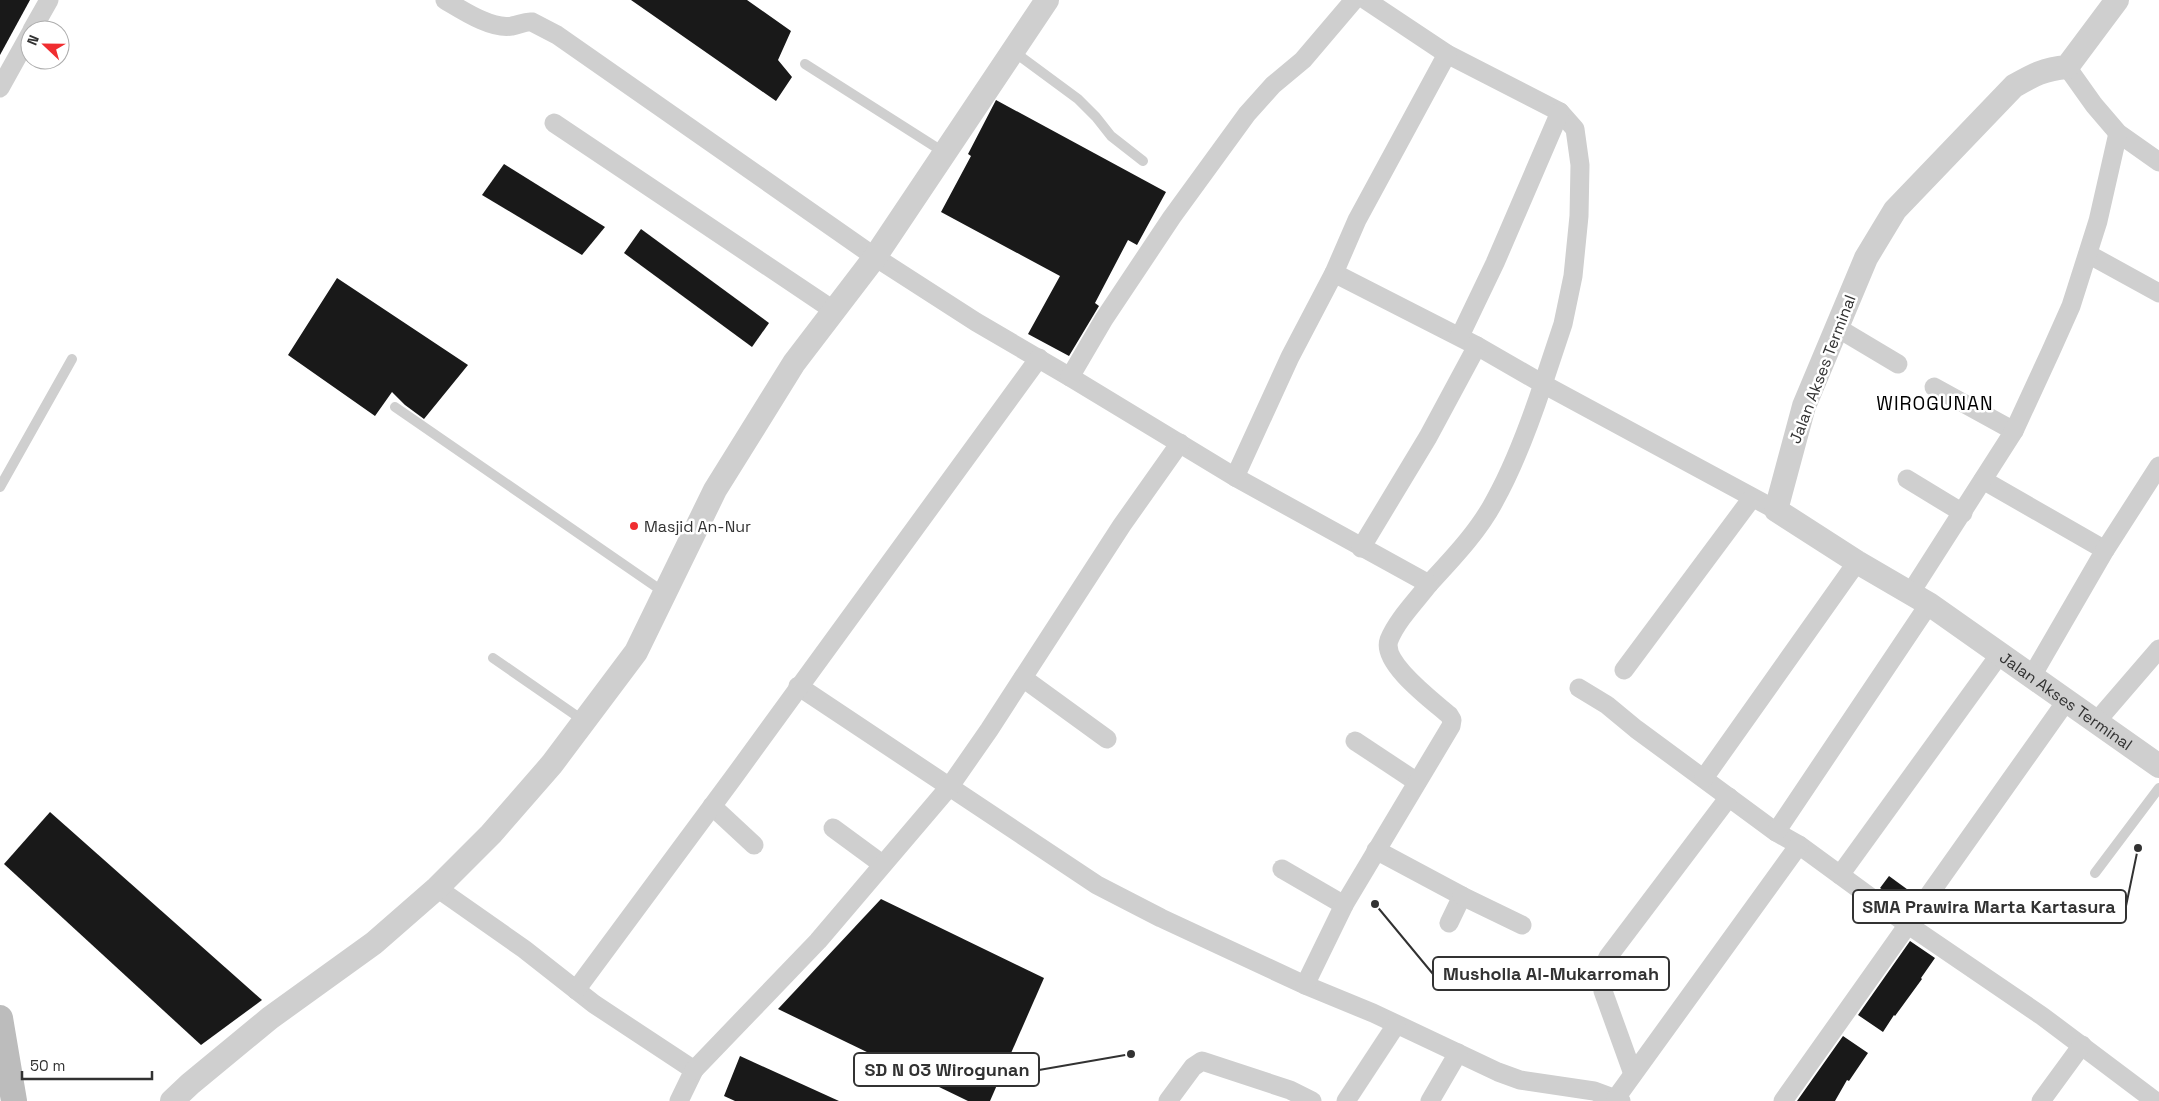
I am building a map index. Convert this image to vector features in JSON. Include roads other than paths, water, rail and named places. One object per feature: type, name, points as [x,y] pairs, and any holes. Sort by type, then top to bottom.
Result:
[{"type":"main road","points":[[0,1018],[14,1101]]},
{"type":"street","points":[[38,20],[49,0]]},
{"type":"street","points":[[445,0],[473,16],[497,25],[512,26],[532,22],[557,35],[875,258],[976,322],[1235,477],[1429,584]]},
{"type":"street","points":[[172,1101],[270,1018],[374,943],[437,888],[491,834],[552,764],[636,652],[715,490],[737,451],[794,363],[832,310],[875,258],[1047,0]]},
{"type":"street","points":[[1070,377],[1104,319],[1172,217],[1247,114],[1273,85],[1303,60],[1354,0]]},
{"type":"street","points":[[1305,985],[1344,905],[1446,736],[1452,720],[1449,715],[1398,668],[1390,656],[1388,642],[1397,626],[1429,584],[1472,534],[1495,502],[1549,387],[1573,276],[1579,216],[1580,165],[1575,129],[1560,112],[1447,54],[1366,0]]},
{"type":"street","points":[[2117,0],[2067,67],[2094,105],[2118,134],[2159,162]]},
{"type":"street","points":[[0,88],[20,52]]},
{"type":"street","points":[[1235,477],[1290,357],[1334,273],[1357,220],[1447,54]]},
{"type":"street","name":"Jalan Akses Terminal","points":[[2067,67],[2048,69],[2014,86],[1895,210],[1866,258],[1804,406],[1776,510],[1857,562],[1920,598],[2159,766]]},
{"type":"street","points":[[1460,336],[1517,215],[1560,112]]},
{"type":"street","points":[[554,123],[832,310]]},
{"type":"street","points":[[1776,832],[1920,598],[1963,513],[2014,432],[2071,306],[2098,221],[2118,134]]},
{"type":"street","points":[[2088,254],[2159,293]]},
{"type":"street","points":[[1334,273],[1460,336],[1549,387],[1776,510]]},
{"type":"street","points":[[1836,327],[1898,364]]},
{"type":"street","points":[[1361,548],[1428,437],[1477,346]]},
{"type":"street","points":[[576,990],[1039,358]]},
{"type":"street","points":[[1934,387],[2014,432]]},
{"type":"street","points":[[679,1101],[694,1070],[818,941],[950,786],[1023,678],[1122,525],[1180,443]]},
{"type":"street","points":[[2032,676],[2106,550],[2159,466]]},
{"type":"street","points":[[1907,479],[1963,513]]},
{"type":"street","points":[[1983,480],[2106,550]]},
{"type":"street","points":[[1624,670],[1752,498]]},
{"type":"street","points":[[1704,778],[1857,562]]},
{"type":"street","points":[[2096,722],[2159,650]]},
{"type":"street","points":[[1840,875],[2000,654]]},
{"type":"street","points":[[1023,678],[1108,739]]},
{"type":"street","points":[[798,686],[950,786],[1063,864],[1097,885],[1161,918],[1305,985],[1373,1013],[1498,1072],[1520,1080],[1569,1086],[1619,1099],[1633,1074],[1798,845]]},
{"type":"street","points":[[1579,688],[1607,705],[1636,729],[1776,832],[1798,845],[1907,924],[2042,1016],[2155,1101]]},
{"type":"street","points":[[1783,1101],[2067,700]]},
{"type":"street","points":[[1356,741],[1417,782]]},
{"type":"street","points":[[1633,1074],[1603,991],[1602,971],[1608,958],[1729,797]]},
{"type":"street","points":[[712,806],[754,845]]},
{"type":"street","points":[[833,828],[882,864]]},
{"type":"street","points":[[1376,850],[1462,896],[1522,925]]},
{"type":"street","points":[[1282,869],[1344,905]]},
{"type":"street","points":[[437,888],[524,949],[576,990],[694,1070]]},
{"type":"street","points":[[1449,923],[1462,896]]},
{"type":"street","points":[[1346,1101],[1396,1025]]},
{"type":"street","points":[[2041,1101],[2082,1045]]},
{"type":"street","points":[[1430,1101],[1458,1053]]},
{"type":"street","points":[[1168,1101],[1193,1067],[1202,1061],[1290,1090],[1312,1101]]},
{"type":"lane","points":[[1013,51],[1078,99],[1111,136],[1143,161]]},
{"type":"lane","points":[[804,64],[945,153]]},
{"type":"lane","points":[[0,487],[72,358]]},
{"type":"lane","points":[[395,407],[665,593]]},
{"type":"lane","points":[[493,658],[585,722]]},
{"type":"lane","points":[[2095,873],[2159,788]]},
{"type":"place","name":"Masjid An-Nur","points":[[634,526]]},
{"type":"place","name":"SMA Prawira Marta Kartasura","points":[[2138,848]]},
{"type":"place","name":"Musholla Al-Mukarromah","points":[[1375,904]]},
{"type":"place","name":"SD N 03 Wirogunan","points":[[1131,1054]]},
{"type":"district","name":"WIROGUNAN","points":[[1935,403]]}]
